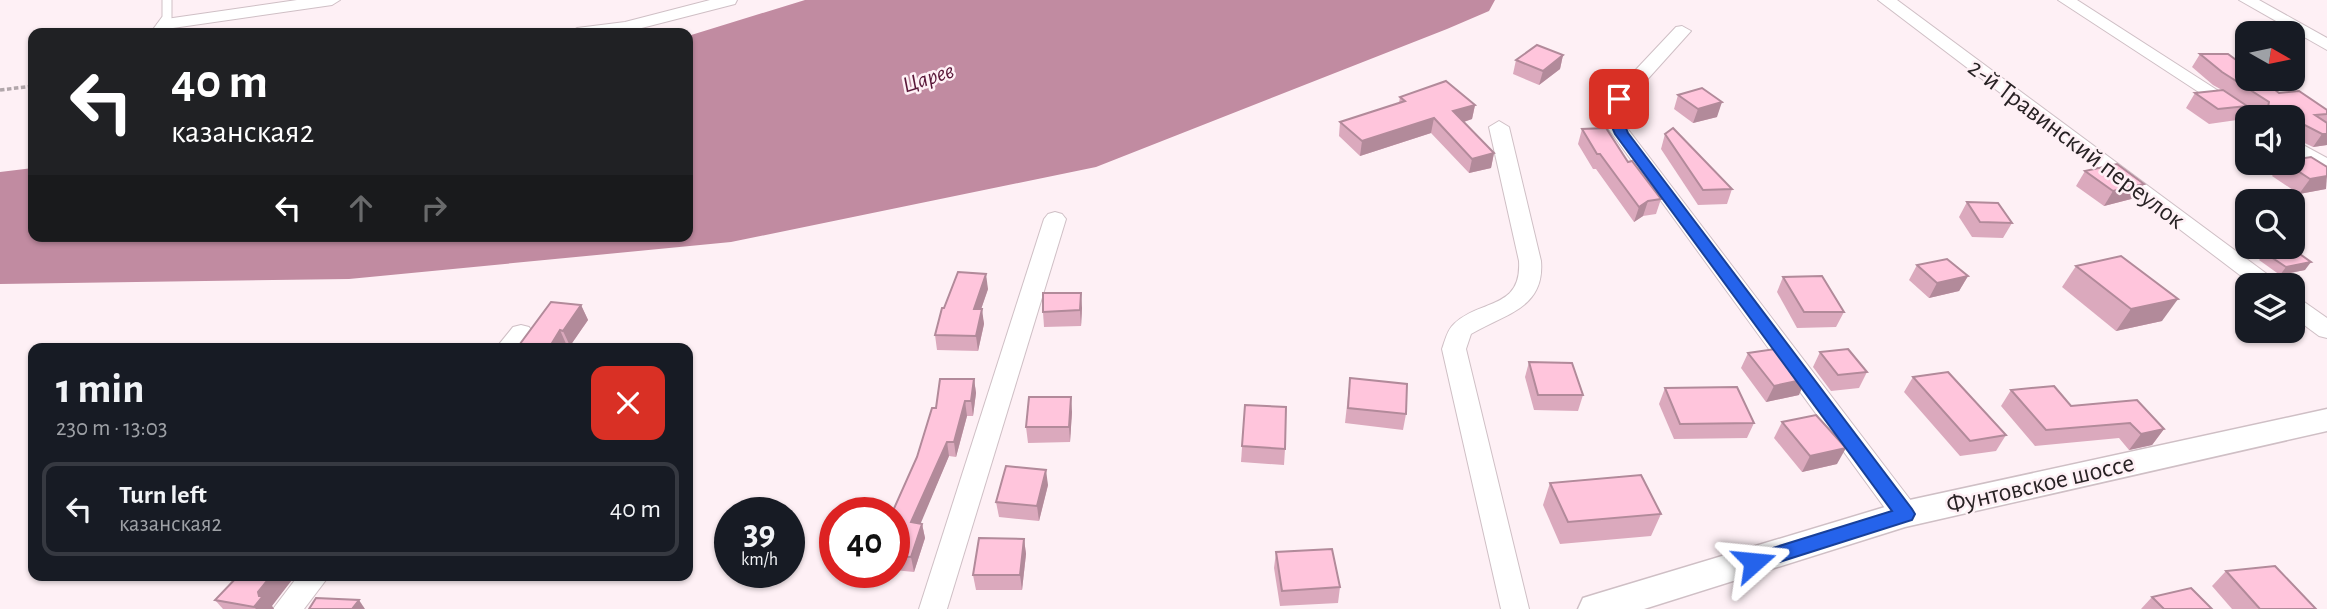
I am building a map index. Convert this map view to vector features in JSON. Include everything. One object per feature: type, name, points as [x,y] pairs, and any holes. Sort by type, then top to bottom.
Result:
[{"type":"street","points":[[167,28],[332,0]]},
{"type":"street","points":[[618,28],[729,0]]},
{"type":"street","name":"2-й Травинский переулок","points":[[1886,0],[2251,273]]},
{"type":"street","points":[[2066,0],[2235,107]]},
{"type":"street","points":[[2247,0],[2327,45]]},
{"type":"street","points":[[1682,30],[1619,99],[1613,113],[1615,124],[1905,514]]},
{"type":"street","points":[[1499,127],[1530,261],[1532,282],[1525,293],[1515,301],[1461,330],[1454,349],[1515,609]]},
{"type":"street","points":[[2305,153],[2327,167]]},
{"type":"street","points":[[933,609],[1055,219]]},
{"type":"street","points":[[2305,314],[2327,330]]},
{"type":"street","name":"Фунтовское шоссе","points":[[1596,609],[1905,514],[2327,420]]},
{"type":"street","points":[[287,609],[311,581]]},
{"type":"lane","points":[[162,28],[169,13],[167,0]]},
{"type":"path","points":[[0,90],[28,87]]},
{"type":"water","name":"Царев","points":[[805,0],[1495,0],[1489,11],[1447,29],[1096,167],[731,242],[349,279],[0,284],[0,172],[28,169],[28,242],[693,242],[693,34]]},
{"type":"building","points":[[1537,45],[1563,55],[1543,71],[1516,60]]},
{"type":"building","points":[[2200,54],[2228,54],[2235,59],[2235,80]]},
{"type":"building","points":[[1446,81],[1475,105],[1453,111],[1494,153],[1472,159],[1434,118],[1362,141],[1340,122],[1405,101],[1400,97]]},
{"type":"building","points":[[1702,88],[1722,102],[1698,109],[1678,95]]},
{"type":"building","points":[[2223,90],[2246,105],[2218,109],[2195,93]]},
{"type":"building","points":[[2252,91],[2299,91],[2327,110],[2327,114],[2315,115],[2327,123],[2327,134],[2305,125],[2305,105],[2268,105],[2269,102]]},
{"type":"building","points":[[1606,128],[1628,162],[1632,161],[1661,199],[1648,201],[1639,207],[1600,154],[1597,154],[1582,129]]},
{"type":"building","points":[[1673,128],[1732,189],[1703,190],[1665,134]]},
{"type":"building","points":[[2311,157],[2327,167],[2327,176],[2310,179],[2304,175],[2305,158]]},
{"type":"building","points":[[2117,164],[2144,184],[2113,191],[2085,171]]},
{"type":"building","points":[[1967,202],[1998,203],[2012,223],[1980,222]]},
{"type":"building","points":[[2121,256],[2178,299],[2131,309],[2076,266]]},
{"type":"building","points":[[2305,258],[2311,262],[2286,267],[2274,259]]},
{"type":"building","points":[[1947,259],[1968,276],[1937,283],[1917,265]]},
{"type":"building","points":[[958,272],[986,274],[974,309],[982,309],[976,336],[935,335],[942,308]]},
{"type":"building","points":[[1822,276],[1844,312],[1804,312],[1783,277]]},
{"type":"building","points":[[1043,293],[1081,293],[1080,310],[1043,312]]},
{"type":"building","points":[[551,302],[581,305],[552,343],[521,343]]},
{"type":"building","points":[[1775,349],[1781,357],[1789,356],[1806,379],[1774,386],[1748,353]]},
{"type":"building","points":[[1848,349],[1867,372],[1838,375],[1820,352]]},
{"type":"building","points":[[1529,362],[1572,363],[1583,395],[1538,395]]},
{"type":"building","points":[[1948,372],[2006,435],[1970,441],[1913,377]]},
{"type":"building","points":[[1350,378],[1407,384],[1406,414],[1348,408]]},
{"type":"building","points":[[940,379],[974,379],[971,401],[965,401],[954,442],[947,442],[911,522],[922,524],[910,557],[910,497],[899,497],[917,457],[932,408],[936,408]]},
{"type":"building","points":[[2054,386],[2071,406],[2137,400],[2164,429],[2141,434],[2130,423],[2046,430],[2011,390]]},
{"type":"building","points":[[1737,387],[1754,423],[1680,424],[1665,388]]},
{"type":"building","points":[[1029,397],[1071,397],[1069,427],[1026,427]]},
{"type":"building","points":[[1245,405],[1286,407],[1285,449],[1242,446]]},
{"type":"building","points":[[1816,415],[1846,448],[1810,456],[1782,422]]},
{"type":"building","points":[[1006,466],[1046,470],[1037,506],[996,502]]},
{"type":"building","points":[[1641,475],[1661,514],[1568,522],[1550,483]]},
{"type":"building","points":[[979,538],[1024,539],[1020,575],[973,575]]},
{"type":"building","points":[[1332,549],[1340,587],[1282,591],[1276,552]]},
{"type":"building","points":[[2275,566],[2316,609],[2260,609],[2226,571]]},
{"type":"building","points":[[233,581],[267,581],[258,592],[259,596],[263,596],[254,607],[215,600]]},
{"type":"building","points":[[2191,588],[2212,609],[2164,609],[2152,597]]},
{"type":"building","points":[[316,598],[359,600],[352,609],[309,609]]},
{"type":"route","points":[[1619,99],[1613,113],[1621,134],[1905,514],[1754,562]]}]
